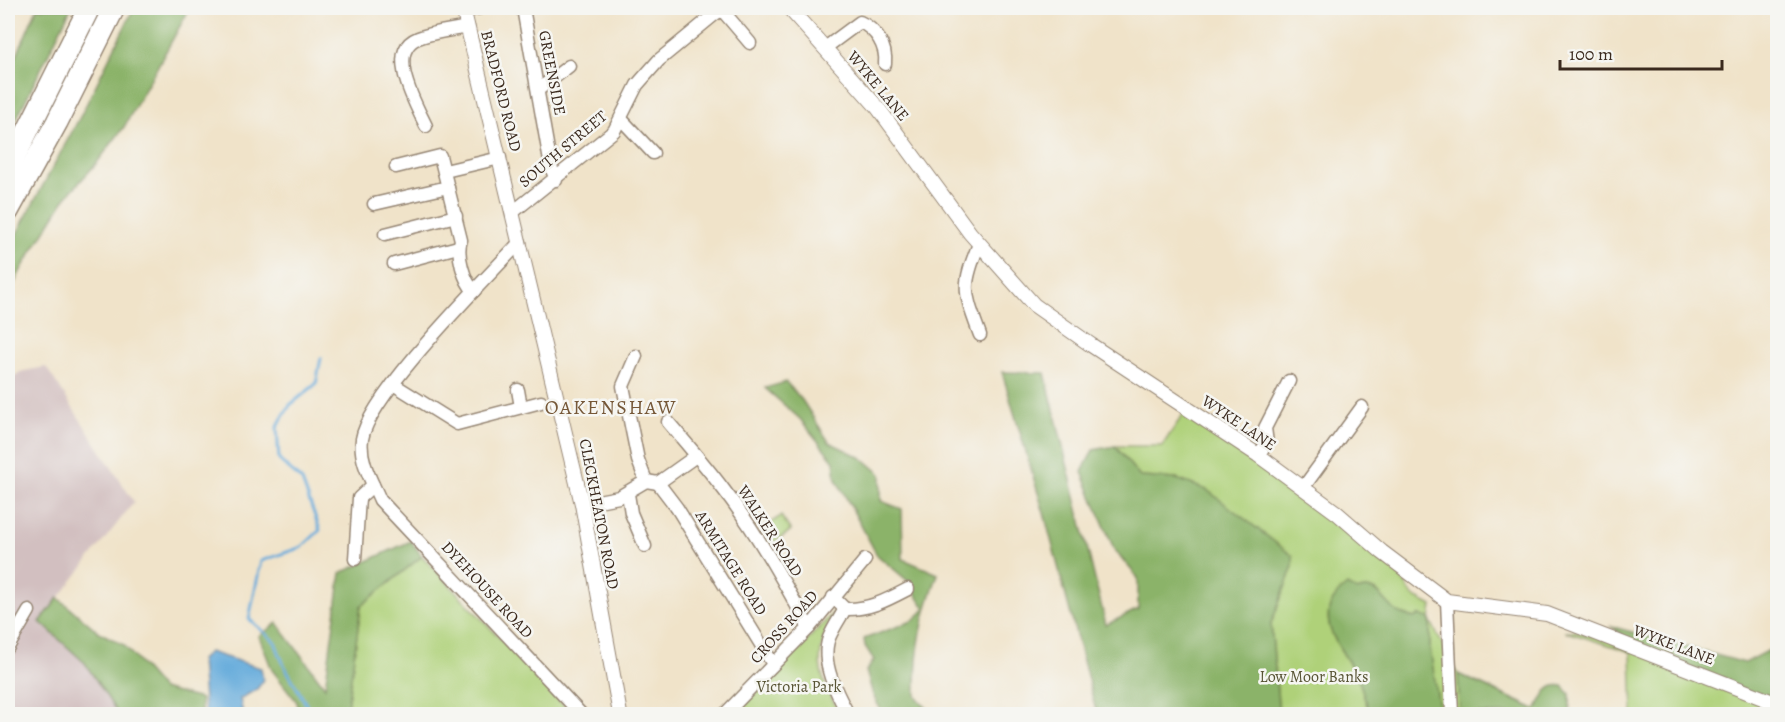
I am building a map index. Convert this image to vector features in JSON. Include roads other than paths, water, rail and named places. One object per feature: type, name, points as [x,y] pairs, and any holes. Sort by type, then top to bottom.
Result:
[{"type":"highway","points":[[8,170],[89,8]]},
{"type":"highway","points":[[8,211],[57,122],[114,8]]},
{"type":"street","points":[[464,9],[480,8]]},
{"type":"street","name":"GREENSIDE","points":[[523,8],[550,167],[556,180]]},
{"type":"street","name":"WYKE LANE","points":[[789,8],[878,108],[979,244],[1035,304],[1052,318],[1258,455],[1337,513],[1382,552],[1446,601],[1547,614],[1778,704]]},
{"type":"street","name":"BRADFORD ROAD","points":[[464,9],[506,182]]},
{"type":"street","name":"SOUTH STREET","points":[[513,212],[556,180],[614,131],[622,120],[638,85],[659,60],[722,10],[750,43]]},
{"type":"street","points":[[825,48],[860,22],[875,34],[885,49],[885,64]]},
{"type":"street","points":[[426,126],[402,67],[404,51],[415,39],[468,27]]},
{"type":"street","points":[[538,90],[569,66]]},
{"type":"street","points":[[622,120],[653,153]]},
{"type":"street","points":[[396,167],[440,156],[456,216],[460,240],[458,248],[468,285],[474,291]]},
{"type":"street","points":[[445,171],[500,158]]},
{"type":"street","name":"CLECKHEATON ROAD","points":[[506,182],[582,504],[620,714]]},
{"type":"street","points":[[374,204],[448,187]]},
{"type":"street","points":[[385,234],[456,216]]},
{"type":"street","name":"DYEHOUSE ROAD","points":[[520,242],[393,384],[374,412],[362,439],[364,465],[380,500],[581,714]]},
{"type":"street","points":[[979,244],[966,276],[965,294],[980,335]]},
{"type":"street","points":[[394,264],[458,248]]},
{"type":"street","name":"ARMITAGE ROAD","points":[[636,356],[623,386],[638,460],[652,482],[672,500],[773,664]]},
{"type":"street","points":[[1258,455],[1267,443],[1265,428],[1289,381]]},
{"type":"street","points":[[393,384],[457,424],[541,402]]},
{"type":"street","points":[[518,390],[521,407]]},
{"type":"street","points":[[1303,488],[1362,407]]},
{"type":"street","name":"WALKER ROAD","points":[[668,422],[724,490],[771,559],[809,628]]},
{"type":"street","points":[[582,504],[592,504],[628,494],[696,456]]},
{"type":"street","points":[[355,559],[359,498],[373,485]]},
{"type":"street","points":[[628,494],[631,513],[645,546]]},
{"type":"street","name":"CROSS ROAD","points":[[725,714],[809,628],[832,597],[865,560]]},
{"type":"street","points":[[832,597],[845,609],[859,610],[878,604],[908,589]]},
{"type":"street","points":[[1446,601],[1452,714]]},
{"type":"street","points":[[845,609],[828,639],[827,658],[832,681],[848,714]]},
{"type":"street","points":[[8,647],[29,611]]},
{"type":"water","points":[[209,652],[261,668],[263,681],[257,689],[240,699],[243,714],[205,714],[201,660]]},
{"type":"waterway","points":[[305,714],[307,706],[283,663],[275,642],[249,619],[261,561],[302,547],[320,530],[302,481],[279,460],[277,427],[290,405],[316,384],[321,358]]},
{"type":"district","name":"OAKENSHAW","points":[[611,407]]},
{"type":"park label","name":"Low Moor Banks","points":[[1314,677]]},
{"type":"park label","name":"Victoria Park","points":[[799,687]]}]
